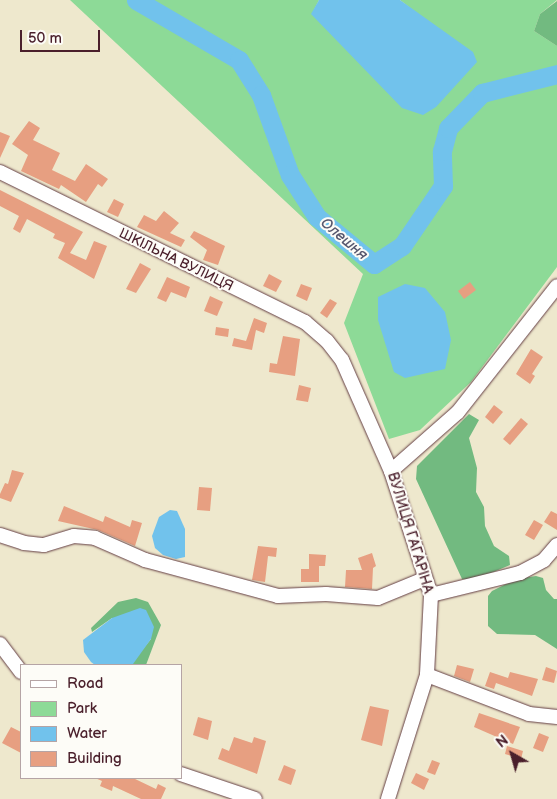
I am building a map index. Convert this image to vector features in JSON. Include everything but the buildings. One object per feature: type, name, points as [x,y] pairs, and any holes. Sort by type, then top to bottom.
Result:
[{"type":"street","name":"ШКІЛЬНА ВУЛИЦЯ","points":[[0,172],[304,322],[327,341],[342,360]]},
{"type":"street","points":[[391,471],[458,412],[557,286]]},
{"type":"street","name":"ВУЛИЦЯ ГАГАРІНА","points":[[342,360],[391,471],[424,579],[431,595],[428,675],[388,799]]},
{"type":"street","points":[[0,535],[24,543],[44,545],[74,536],[95,538],[145,560],[278,596],[326,594],[378,598],[424,579]]},
{"type":"street","points":[[431,595],[520,572],[544,560],[557,545]]},
{"type":"street","points":[[0,644],[20,671]]},
{"type":"street","points":[[428,675],[529,714],[557,717]]},
{"type":"street","points":[[182,774],[256,799]]},
{"type":"green space","points":[[70,0],[319,0],[312,14],[331,32],[418,14],[400,0],[557,0],[540,14],[534,31],[557,46],[557,267],[471,382],[420,430],[389,439],[344,323],[363,274]]},
{"type":"green space","points":[[557,1],[557,46],[534,31],[540,14]]},
{"type":"green space","points":[[469,414],[479,420],[469,438],[477,468],[476,492],[484,507],[485,526],[494,546],[509,556],[510,565],[477,579],[462,579],[416,479],[417,466]]},
{"type":"green space","points":[[536,576],[543,578],[546,590],[554,599],[557,599],[557,649],[535,635],[497,634],[488,626],[488,596],[492,591],[516,579]]},
{"type":"green space","points":[[136,598],[148,602],[161,625],[146,664],[131,664],[151,639],[112,618],[92,632],[91,628],[118,602]]},
{"type":"water","points":[[319,0],[400,0],[473,52],[477,62],[436,107],[423,115],[402,108],[311,14]]},
{"type":"water","points":[[405,284],[425,288],[445,312],[451,340],[445,369],[405,378],[394,372],[378,320],[378,297]]},
{"type":"water","points":[[170,510],[177,511],[185,529],[185,557],[176,559],[163,555],[155,548],[152,536],[159,517]]},
{"type":"water","points":[[140,608],[146,610],[154,627],[151,639],[133,664],[94,664],[84,652],[83,640],[112,618]]},
{"type":"waterway","name":"Олешня","points":[[136,0],[239,60],[261,95],[290,175],[317,217],[374,264],[402,246],[443,186],[442,151],[448,128],[482,93],[557,74]]}]
